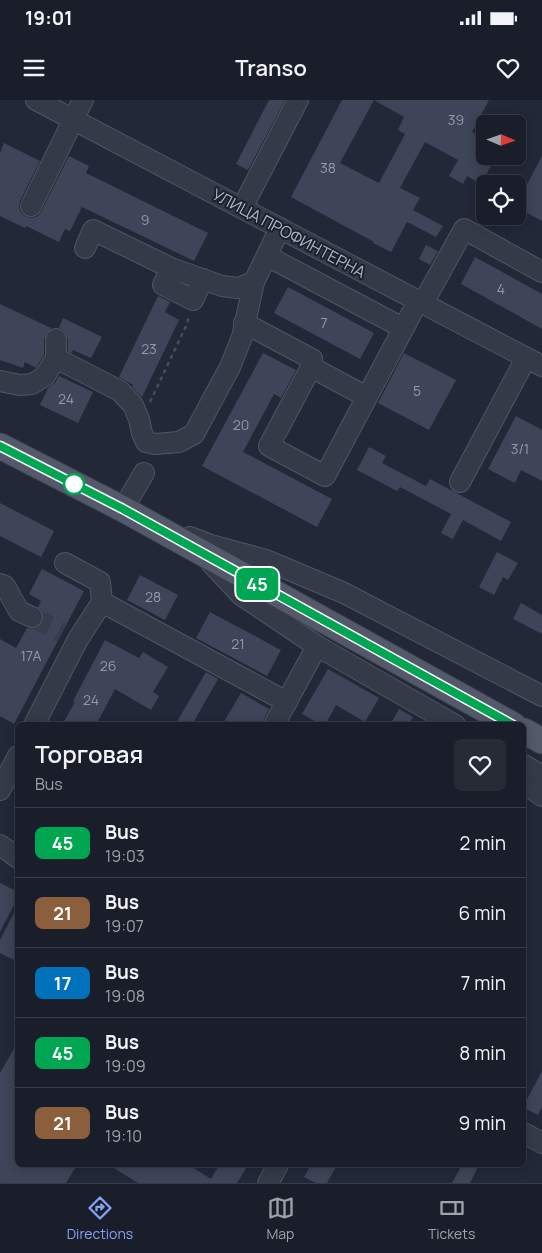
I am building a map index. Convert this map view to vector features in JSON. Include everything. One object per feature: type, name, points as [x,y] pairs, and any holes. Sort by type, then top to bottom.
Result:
[{"type":"main road","points":[[0,446],[132,514],[508,722]]},
{"type":"main road","points":[[526,732],[542,741]]},
{"type":"street","name":"УЛИЦА ПРОФИНТЕРНА","points":[[36,100],[534,362]]},
{"type":"street","points":[[32,206],[83,100]]},
{"type":"street","points":[[242,208],[298,100]]},
{"type":"street","points":[[0,381],[20,386],[32,384],[45,376],[56,348],[120,391],[133,405],[146,442],[155,444],[179,442],[194,434],[230,367],[242,336],[254,282],[280,228]]},
{"type":"street","points":[[244,323],[312,359],[311,367],[269,446],[325,476],[403,328],[464,229],[542,272]]},
{"type":"street","points":[[85,248],[93,230],[172,268],[222,286],[238,288],[254,282]]},
{"type":"street","points":[[267,256],[403,328]]},
{"type":"street","points":[[172,268],[163,285],[193,300],[203,279]]},
{"type":"street","points":[[460,482],[534,362]]},
{"type":"street","points":[[311,367],[367,397]]},
{"type":"street","points":[[144,473],[132,514],[211,545],[266,560],[344,593],[542,696]]},
{"type":"street","points":[[203,554],[241,595],[317,646],[450,722]]},
{"type":"street","points":[[35,722],[69,637],[102,602],[100,582],[65,564]]},
{"type":"street","points":[[0,584],[5,586],[19,611],[32,618]]},
{"type":"street","points":[[102,602],[287,702]]},
{"type":"street","points":[[276,722],[317,646]]},
{"type":"street","points":[[0,790],[11,758]]},
{"type":"street","points":[[526,766],[542,776]]},
{"type":"street","points":[[526,787],[542,796]]},
{"type":"street","points":[[0,845],[15,856]]},
{"type":"street","points":[[526,1134],[542,1143]]},
{"type":"street","points":[[268,1183],[277,1167]]},
{"type":"path","points":[[138,419],[152,399],[187,324],[193,300]]},
{"type":"building","points":[[269,100],[285,100],[248,170],[236,164]]},
{"type":"building","points":[[342,100],[374,100],[489,100],[481,115],[476,115],[476,124],[472,132],[476,134],[476,165],[491,165],[486,175],[476,175],[476,181],[467,176],[463,184],[449,176],[458,160],[425,142],[400,188],[420,198],[413,210],[443,226],[436,237],[407,222],[391,252],[291,197]],"holes":[[[374,100],[404,117],[398,130],[405,134],[379,183],[340,163]]]},
{"type":"building","points":[[4,143],[40,161],[20,201],[21,213],[25,216],[32,218],[38,216],[41,212],[69,156],[89,166],[86,173],[208,233],[194,261],[82,207],[70,231],[65,229],[59,242],[0,216],[0,153]]},
{"type":"building","points":[[542,156],[542,221],[526,212],[526,187]]},
{"type":"building","points":[[426,245],[438,251],[430,265],[419,259]]},
{"type":"building","points":[[475,257],[542,294],[542,329],[461,284]]},
{"type":"building","points":[[288,287],[374,333],[360,359],[274,313]]},
{"type":"building","points":[[158,296],[170,302],[165,312],[179,320],[142,397],[132,387],[133,385],[119,377]]},
{"type":"building","points":[[0,304],[51,328],[44,339],[44,355],[36,368],[25,362],[23,368],[0,360]]},
{"type":"building","points":[[63,318],[102,337],[91,358],[73,350],[72,353],[68,351],[68,339],[62,329],[59,328]]},
{"type":"building","points":[[263,353],[296,370],[281,398],[274,394],[243,452],[332,499],[317,527],[202,466]]},
{"type":"building","points":[[404,353],[456,380],[429,430],[378,403]]},
{"type":"building","points":[[59,376],[93,392],[78,423],[40,405],[48,388],[55,383]]},
{"type":"building","points":[[516,416],[542,430],[542,481],[521,470],[515,483],[488,469]]},
{"type":"building","points":[[369,447],[386,456],[382,463],[426,486],[430,479],[511,522],[501,541],[463,520],[453,539],[441,533],[451,514],[400,487],[397,491],[357,470]]},
{"type":"building","points":[[0,503],[54,531],[41,557],[0,536]]},
{"type":"building","points":[[497,552],[518,563],[508,580],[503,577],[494,595],[479,587]]},
{"type":"building","points":[[42,569],[84,591],[14,724],[0,716],[0,639],[16,648],[27,628],[34,629],[43,622],[44,615],[38,607],[41,601],[29,594]]},
{"type":"building","points":[[140,575],[178,595],[165,620],[127,600]]},
{"type":"building","points":[[521,603],[542,615],[542,634],[513,619]]},
{"type":"building","points":[[210,612],[281,650],[267,676],[196,638]]},
{"type":"building","points":[[105,640],[139,658],[143,652],[168,667],[153,692],[159,696],[151,710],[115,689],[98,722],[64,722],[75,702],[73,701]]},
{"type":"building","points":[[328,669],[379,698],[365,722],[336,705],[327,722],[316,722],[302,714]]},
{"type":"building","points":[[206,672],[218,679],[194,722],[177,722]]},
{"type":"building","points":[[241,693],[269,709],[263,722],[224,722]]},
{"type":"building","points":[[399,709],[413,717],[410,722],[392,722]]},
{"type":"building","points":[[0,883],[15,890],[15,903],[0,932]]},
{"type":"building","points":[[15,911],[15,960],[0,953],[0,940]]},
{"type":"building","points":[[15,1047],[15,1167],[76,1167],[66,1183],[0,1183],[0,1073]]},
{"type":"building","points":[[542,1071],[542,1107],[538,1115],[526,1109],[526,1101]]},
{"type":"building","points":[[112,1167],[192,1167],[211,1179],[218,1167],[247,1167],[237,1183],[138,1183]]},
{"type":"building","points":[[310,1167],[336,1167],[327,1183],[316,1183],[304,1177]]},
{"type":"building","points":[[461,1167],[478,1167],[470,1183],[452,1183]]},
{"type":"tunnel","points":[[32,617],[62,633]]},
{"type":"bus line","name":"45","points":[[0,446],[123,509],[508,722]]}]
